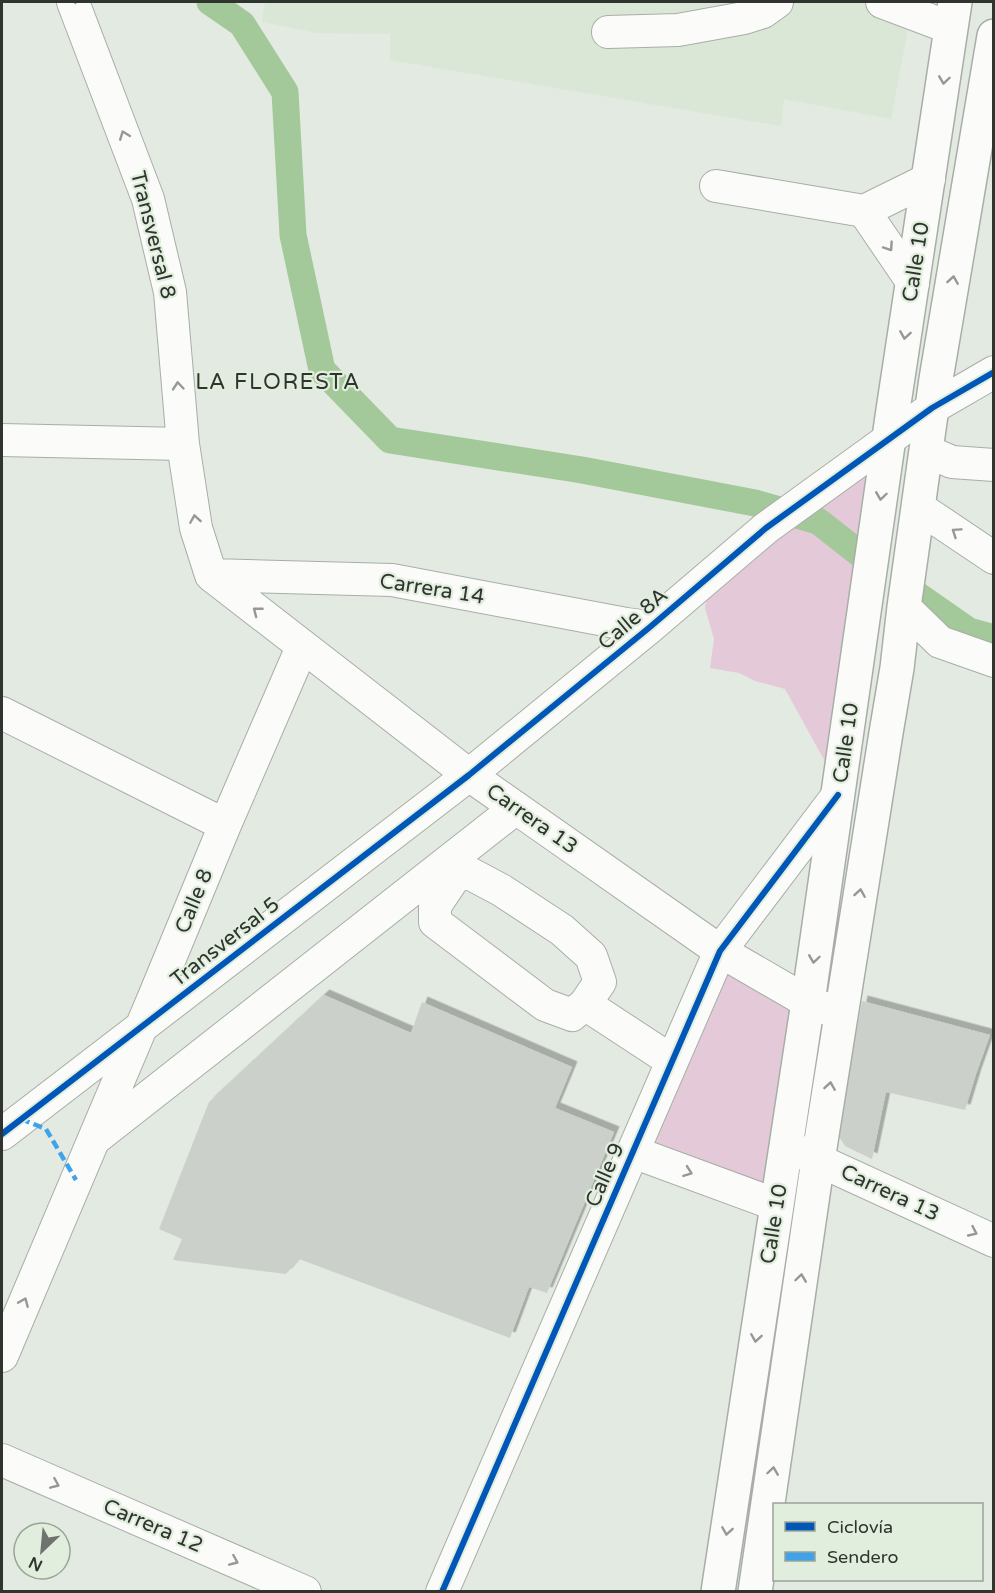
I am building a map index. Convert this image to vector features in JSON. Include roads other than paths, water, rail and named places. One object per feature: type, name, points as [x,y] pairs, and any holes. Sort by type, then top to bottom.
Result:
[{"type":"main road","name":"Calle 10","points":[[718,1592],[808,1002],[889,438],[953,15]]},
{"type":"main road","name":"Calle 10","points":[[755,1592],[818,1160],[897,668],[932,408],[989,84],[993,36]]},
{"type":"main road","points":[[848,726],[886,733]]},
{"type":"street","name":"Transversal 8","points":[[74,2],[148,199],[170,292],[183,444],[196,528],[211,575]]},
{"type":"street","points":[[608,32],[678,30],[744,18],[763,12],[777,2]]},
{"type":"street","points":[[882,2],[953,15]]},
{"type":"street","points":[[716,186],[864,211],[929,179]]},
{"type":"street","points":[[864,211],[913,283]]},
{"type":"street","points":[[889,438],[932,408],[993,372]]},
{"type":"street","name":"Calle 8A","points":[[469,775],[650,627],[766,528],[889,438]]},
{"type":"street","points":[[2,440],[183,444]]},
{"type":"street","points":[[926,451],[952,462],[993,465]]},
{"type":"street","points":[[918,507],[993,558]]},
{"type":"street","name":"Carrera 14","points":[[211,575],[392,580],[650,627]]},
{"type":"street","name":"Carrera 13","points":[[211,575],[469,775],[720,951],[808,1002],[841,1014]]},
{"type":"street","points":[[904,607],[940,642],[993,661]]},
{"type":"street","points":[[897,668],[940,642]]},
{"type":"street","name":"Calle 8","points":[[2,1356],[302,646]]},
{"type":"street","points":[[2,713],[225,825]]},
{"type":"street","name":"Transversal 5","points":[[2,1134],[469,775]]},
{"type":"street","name":"Calle 9","points":[[442,1592],[720,951],[838,795]]},
{"type":"street","points":[[93,1141],[516,808]]},
{"type":"street","points":[[469,873],[501,890],[562,930],[591,956],[600,982],[585,1004],[572,1015],[545,1005],[435,922],[435,906],[454,876],[469,873]]},
{"type":"street","points":[[585,1004],[672,1060]]},
{"type":"street","name":"Carrera 13","points":[[786,1146],[993,1242]]},
{"type":"street","points":[[633,1152],[777,1205]]},
{"type":"street","name":"Carrera 12","points":[[2,1460],[305,1592]]},
{"type":"waterway","points":[[210,2],[242,24],[285,92],[293,235],[322,370],[390,440],[582,470],[755,503],[818,521],[860,554]]},
{"type":"waterway","points":[[913,592],[969,631],[994,638]]},
{"type":"district","name":"LA FLORESTA","points":[[278,382]]}]
